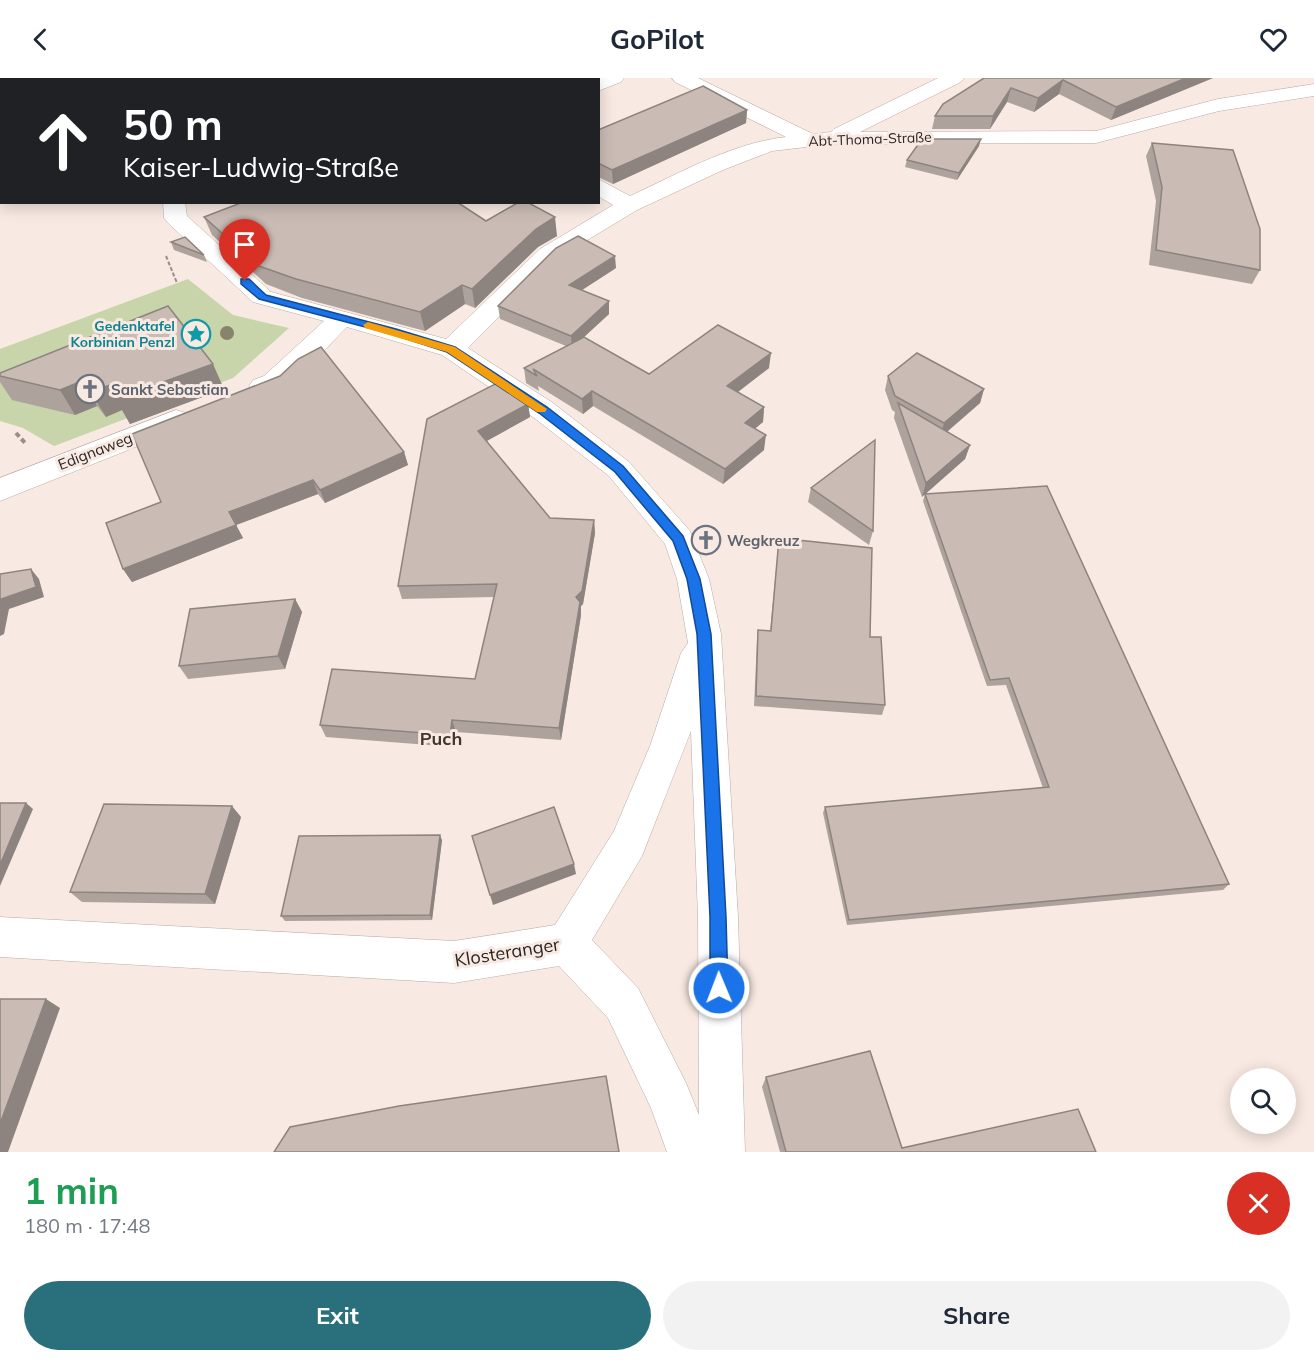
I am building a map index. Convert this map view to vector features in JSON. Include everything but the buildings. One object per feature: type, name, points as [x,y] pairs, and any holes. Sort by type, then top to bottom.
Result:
[{"type":"street","points":[[600,84],[614,78]]},
{"type":"street","points":[[682,78],[820,139],[954,78]]},
{"type":"street","name":"Abt-Thoma-Straße","points":[[451,349],[548,254],[629,205],[715,165],[768,145],[820,139],[1096,137],[1218,105],[1314,90]]},
{"type":"street","points":[[600,187],[629,205]]},
{"type":"street","points":[[174,204],[176,218],[262,297],[451,349],[543,410],[619,469],[679,539],[693,579],[704,634],[718,917],[722,1152]]},
{"type":"street","points":[[241,394],[274,382],[341,319]]},
{"type":"street","name":"Edignaweg","points":[[0,490],[198,411]]},
{"type":"street","name":"Klosteranger","points":[[0,937],[454,962],[567,944],[628,843],[668,746],[704,634]]},
{"type":"street","points":[[567,944],[623,1003],[670,1099],[690,1152]]},
{"type":"green space","points":[[188,279],[233,315],[289,328],[233,378],[54,446],[23,428],[0,421],[0,349]]},
{"type":"slow traffic","points":[[368,325],[451,349],[541,409]]},
{"type":"place","name":"Gedenktafel Korbinian Penzl","points":[[196,334]]},
{"type":"place","name":"Sankt Sebastian","points":[[90,389]]},
{"type":"place","name":"Wegkreuz","points":[[706,540]]},
{"type":"district","name":"Puch","points":[[441,738]]},
{"type":"route","points":[[245,281],[262,297],[451,349],[543,410],[619,469],[679,539],[693,579],[704,634],[718,917],[719,988]]}]
